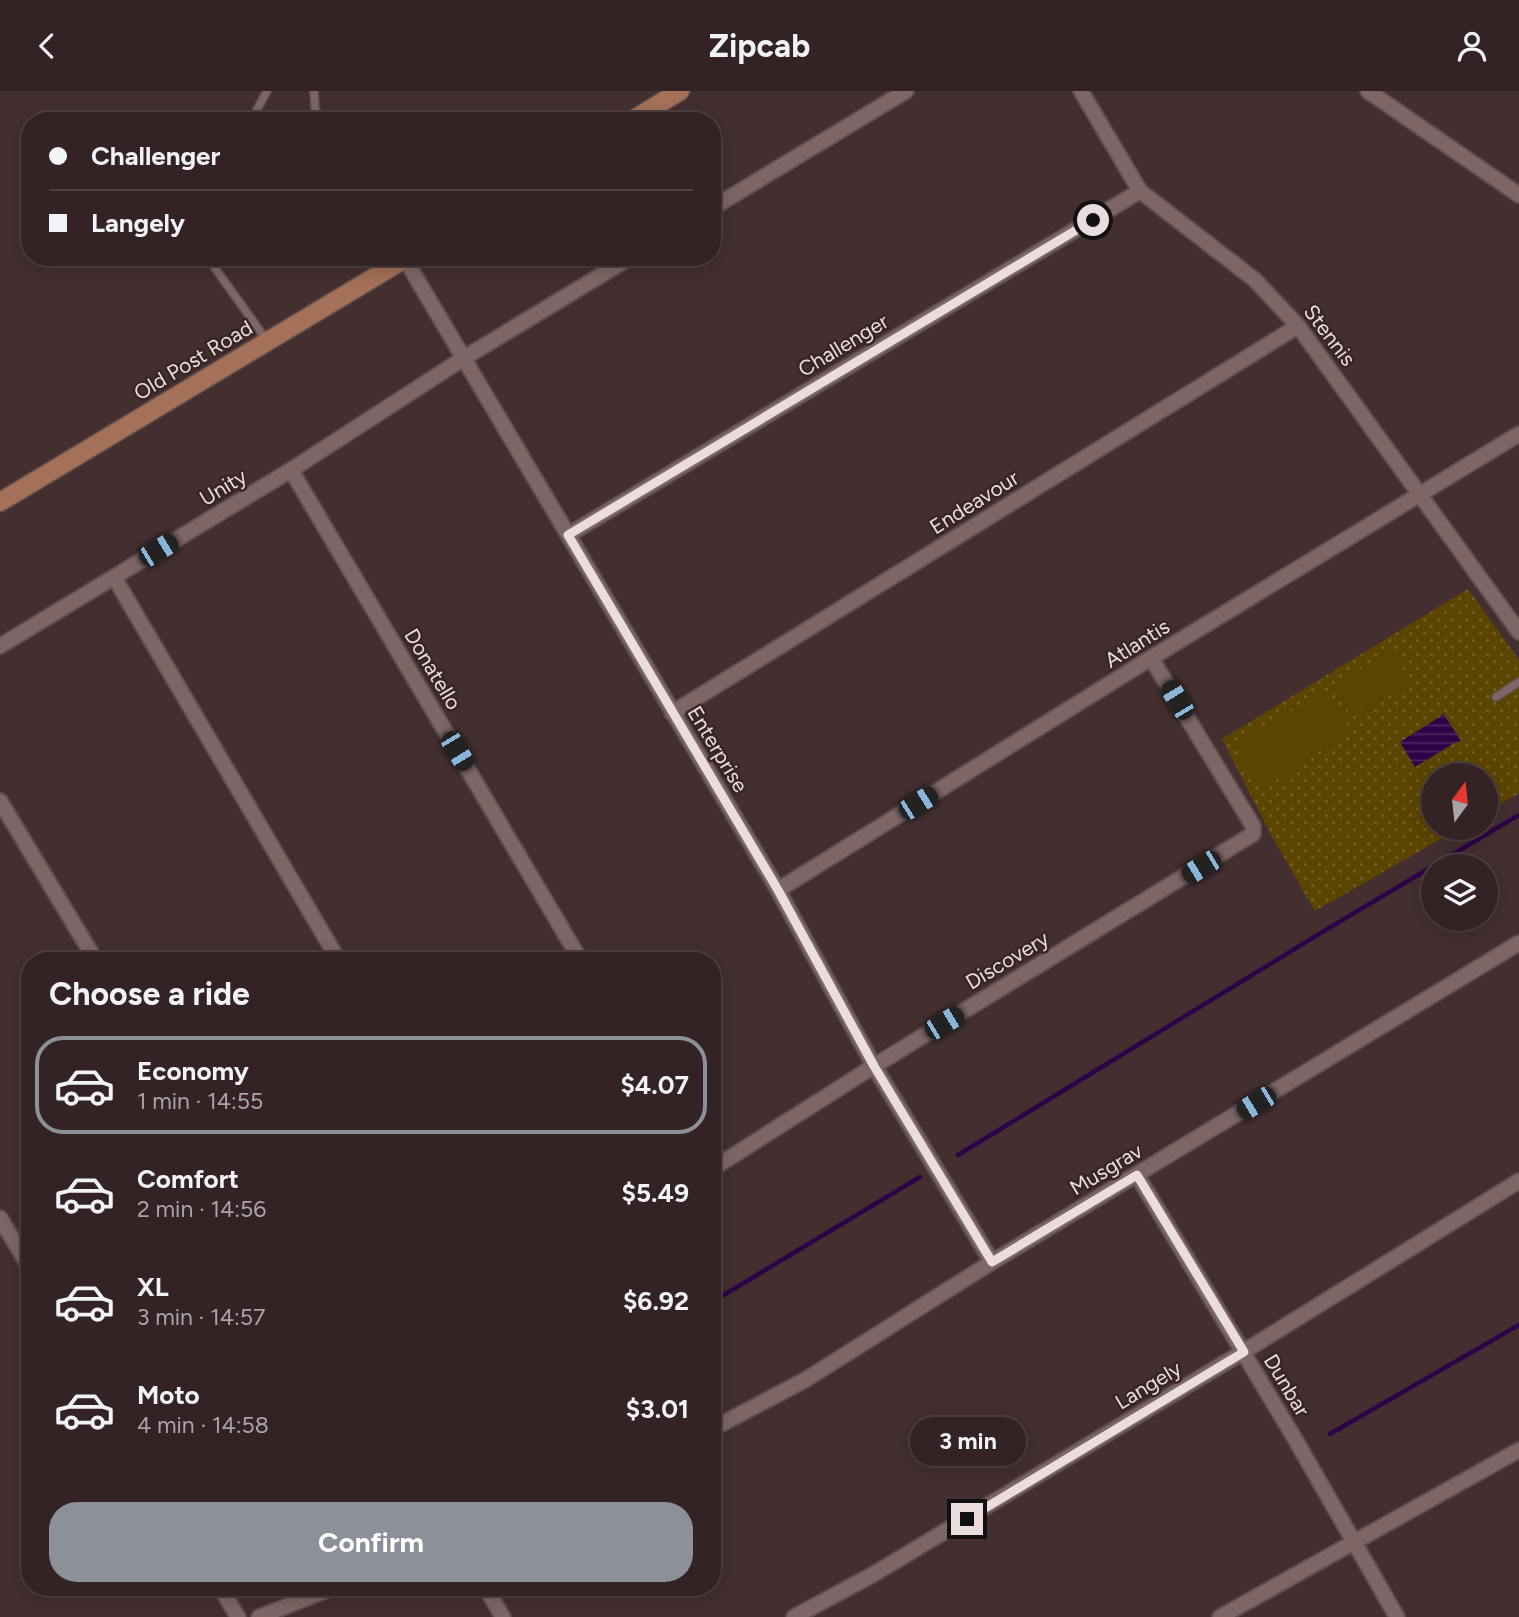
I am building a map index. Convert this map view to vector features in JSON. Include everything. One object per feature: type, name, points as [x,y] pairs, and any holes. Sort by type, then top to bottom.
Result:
[{"type":"street","points":[[646,112],[680,91]]},
{"type":"street","points":[[721,203],[906,91]]},
{"type":"street","name":"Stennis","points":[[1080,91],[1140,191],[1255,280],[1298,326],[1519,632]]},
{"type":"street","points":[[1367,91],[1519,195]]},
{"type":"street","name":"Challenger","points":[[568,535],[1140,191]]},
{"type":"street","name":"Old Post Road","points":[[0,502],[393,266]]},
{"type":"street","name":"Enterprise","points":[[411,266],[778,890],[874,1066],[992,1262]]},
{"type":"street","points":[[464,358],[616,266]]},
{"type":"street","name":"Endeavour","points":[[672,713],[1298,326]]},
{"type":"street","name":"Unity","points":[[0,646],[291,470],[464,358]]},
{"type":"street","name":"Atlantis","points":[[778,890],[1519,434]]},
{"type":"street","name":"Donatello","points":[[291,470],[576,952]]},
{"type":"street","points":[[114,577],[334,952]]},
{"type":"street","name":"Discovery","points":[[721,1163],[874,1066],[1253,834],[1253,826],[1151,658]]},
{"type":"street","points":[[0,801],[91,952]]},
{"type":"street","name":"Musgrav","points":[[721,1424],[805,1380],[992,1262],[1519,943]]},
{"type":"street","name":"Dunbar","points":[[1137,1175],[1244,1352],[1397,1617]]},
{"type":"street","name":"Langely","points":[[794,1617],[874,1574],[1244,1352],[1519,1181]]},
{"type":"street","points":[[0,1218],[21,1253]]},
{"type":"street","points":[[1220,1617],[1519,1450]]},
{"type":"street","points":[[225,1596],[237,1617]]},
{"type":"street","points":[[259,1617],[312,1596]]},
{"type":"street","points":[[490,1596],[503,1617]]},
{"type":"lane","points":[[256,112],[267,91]]},
{"type":"lane","points":[[314,91],[317,112]]},
{"type":"lane","points":[[213,266],[268,342]]},
{"type":"lane","points":[[1496,697],[1519,682]]},
{"type":"shaded area","points":[[1468,589],[1519,660],[1519,793],[1498,805],[1498,763],[1421,763],[1421,840],[1439,840],[1315,911],[1270,833],[1222,739]]},
{"type":"shaded area","points":[[1390,651],[1411,682],[1352,717],[1333,686]]},
{"type":"shaded area","points":[[1327,690],[1350,731],[1261,790],[1233,745]]},
{"type":"shaded area","points":[[1443,713],[1461,741],[1415,767],[1400,742]]},
{"type":"waterway","points":[[958,1155],[1519,815]]},
{"type":"waterway","points":[[721,1297],[920,1177]]},
{"type":"waterway","points":[[1330,1434],[1519,1325]]},
{"type":"route","points":[[967,1519],[1244,1352],[1137,1175],[992,1262],[874,1066],[778,890],[568,535],[1093,220]]}]
